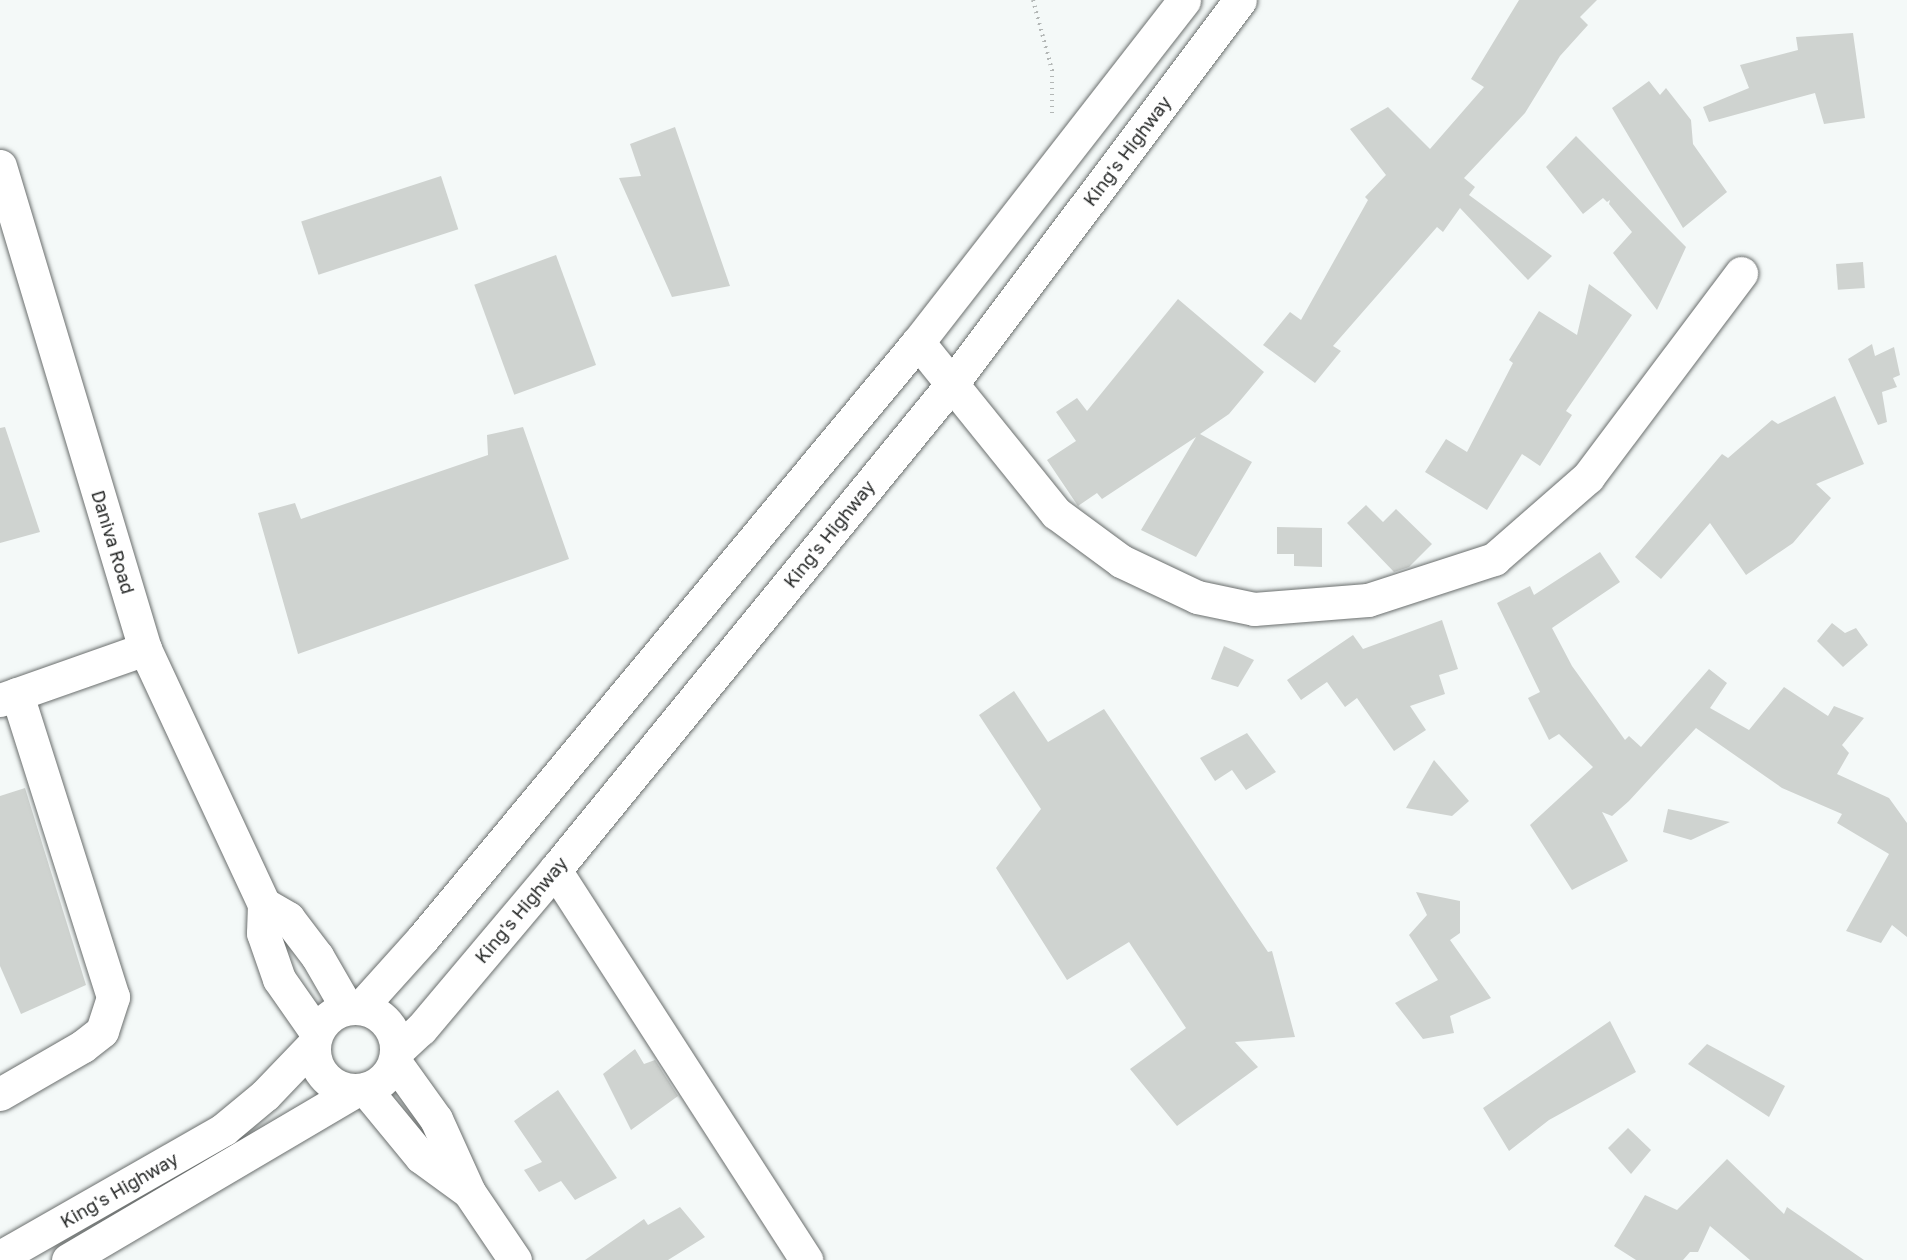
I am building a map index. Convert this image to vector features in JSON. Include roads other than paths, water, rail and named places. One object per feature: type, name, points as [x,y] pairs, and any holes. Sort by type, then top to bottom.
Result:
[{"type":"main road","points":[[315,1038],[329,1016],[354,1008],[423,938],[918,342],[1184,0]]},
{"type":"main road","name":"King's Highway","points":[[396,1057],[555,870],[951,385],[1240,0]]},
{"type":"main road","name":"Daniva Road","points":[[0,166],[145,649],[264,904]]},
{"type":"main road","points":[[918,342],[1056,513],[1121,561],[1197,597],[1254,609],[1368,600],[1494,559],[1588,477],[1741,273]]},
{"type":"main road","points":[[0,1094],[83,1046],[102,1031],[113,997],[8,697],[145,649]]},
{"type":"main road","points":[[555,870],[806,1260]]},
{"type":"main road","points":[[264,904],[295,928],[354,1008],[375,1012],[387,1022],[396,1057],[436,1119],[469,1192],[515,1260]]},
{"type":"main road","points":[[264,904],[263,933],[279,979],[315,1038],[315,1062],[324,1077],[338,1087],[360,1090],[388,1074],[396,1057]]},
{"type":"main road","name":"King's Highway","points":[[0,1257],[224,1129],[265,1095],[315,1038]]},
{"type":"main road","points":[[360,1090],[421,1157],[469,1192]]},
{"type":"main road","name":"King's Highway","points":[[68,1260],[360,1090]]}]
